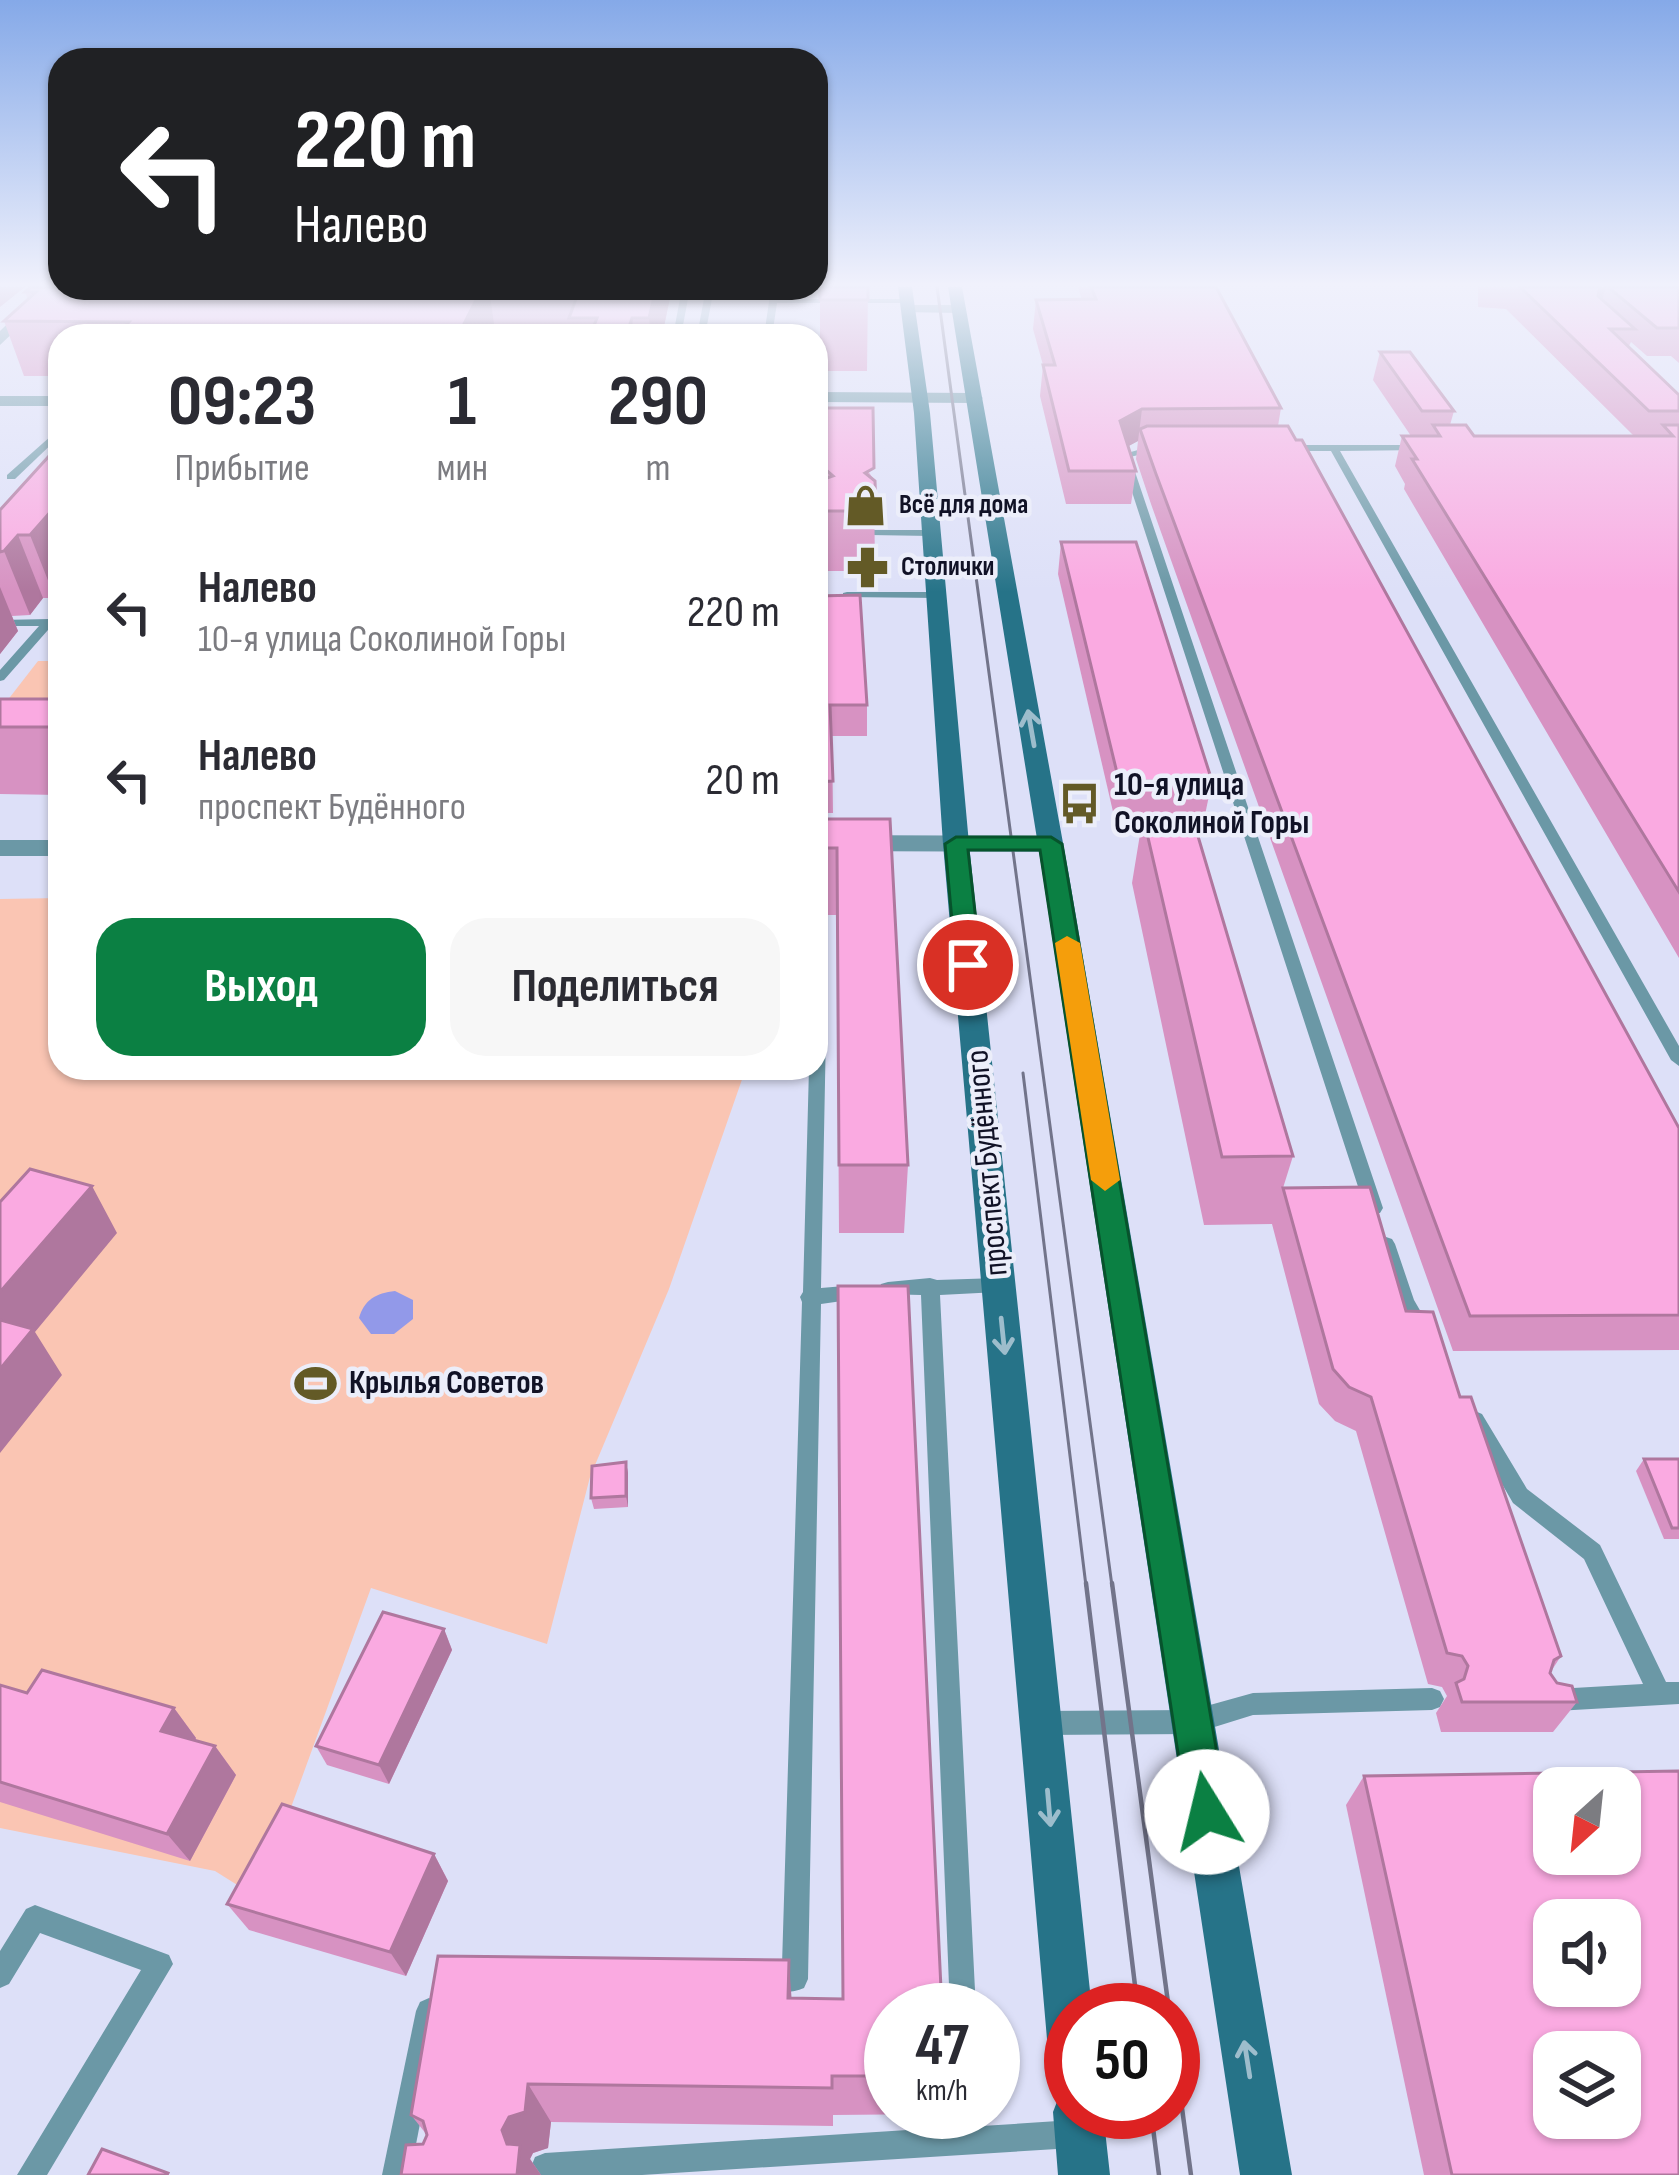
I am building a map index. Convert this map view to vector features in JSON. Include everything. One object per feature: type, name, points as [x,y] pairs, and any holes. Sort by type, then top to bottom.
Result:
[{"type":"main road","name":"проспект Будённого","points":[[919,388],[956,844],[1066,1983]]},
{"type":"main road","points":[[973,388],[1266,2175]]},
{"type":"street","points":[[828,398],[975,398]]},
{"type":"street","points":[[0,400],[48,400]]},
{"type":"street","points":[[828,844],[1051,844]]},
{"type":"street","points":[[0,848],[48,848]]},
{"type":"lane","points":[[11,476],[48,442]]},
{"type":"lane","points":[[1183,448],[1140,448],[1125,455],[1405,1302],[1428,1341]]},
{"type":"lane","points":[[1269,448],[1449,448]]},
{"type":"lane","points":[[1334,448],[1679,1060]]},
{"type":"lane","points":[[26,462],[43,463]]},
{"type":"lane","points":[[874,532],[931,533]]},
{"type":"lane","points":[[848,595],[937,595]]},
{"type":"lane","points":[[0,623],[48,622]]},
{"type":"lane","points":[[0,676],[48,623]]},
{"type":"lane","points":[[748,1978],[795,1978],[815,1080]]},
{"type":"lane","points":[[930,1285],[962,1983]]},
{"type":"lane","points":[[809,1297],[930,1285],[998,1285]]},
{"type":"lane","points":[[1463,1399],[1520,1496],[1592,1552],[1669,1693],[1543,1701]]},
{"type":"lane","points":[[1041,1723],[1192,1722],[1252,1703],[1432,1699]]},
{"type":"lane","points":[[0,1975],[35,1918],[160,1964],[32,2175]]},
{"type":"lane","points":[[407,2174],[433,1995]]},
{"type":"lane","points":[[1020,2132],[1081,2140]]},
{"type":"lane","points":[[545,2168],[864,2136]]},
{"type":"shaded area","points":[[38,661],[48,661],[48,712],[0,710]]},
{"type":"shaded area","name":"Крылья Советов","points":[[48,898],[48,1080],[742,1080],[669,1289],[590,1477],[547,1644],[371,1588],[258,1898],[215,1871],[0,1828],[0,899]]},
{"type":"water","points":[[395,1291],[413,1300],[413,1319],[394,1334],[371,1334],[359,1318],[364,1306]]},
{"type":"building","points":[[1049,388],[1271,388],[1281,408],[1142,409],[1120,421],[1136,471],[1069,471]]},
{"type":"building","points":[[1406,388],[1437,388],[1454,411],[1422,411]]},
{"type":"building","points":[[1626,388],[1672,388],[1679,395],[1679,411],[1649,411]]},
{"type":"building","points":[[828,408],[873,408],[874,468],[865,473],[875,481],[876,511],[828,511],[828,478],[833,476],[828,472]]},
{"type":"building","points":[[1433,425],[1466,425],[1474,436],[1673,436],[1663,425],[1679,425],[1679,892],[1412,459],[1417,459],[1402,436],[1440,436]]},
{"type":"building","points":[[1288,426],[1296,440],[1302,440],[1679,1128],[1679,1315],[1470,1316],[1156,474],[1140,429]]},
{"type":"building","points":[[48,457],[48,515],[30,535],[18,535],[0,552],[0,510]]},
{"type":"building","points":[[1061,542],[1136,542],[1212,781],[1119,781]]},
{"type":"building","points":[[860,595],[867,705],[830,705],[833,781],[828,781],[828,596]]},
{"type":"building","points":[[0,699],[48,699],[48,727],[0,727]]},
{"type":"building","points":[[1143,816],[1192,816],[1293,1156],[1222,1157]]},
{"type":"building","points":[[828,819],[890,819],[908,1165],[839,1165],[837,848],[828,848]]},
{"type":"building","points":[[30,1169],[92,1186],[0,1292],[0,1202]]},
{"type":"building","points":[[1370,1187],[1406,1311],[1433,1312],[1460,1397],[1471,1397],[1561,1656],[1554,1660],[1550,1673],[1557,1683],[1572,1686],[1577,1702],[1462,1702],[1456,1683],[1464,1679],[1468,1666],[1462,1656],[1447,1653],[1371,1397],[1349,1387],[1333,1369],[1283,1188]]},
{"type":"building","points":[[838,1286],[908,1286],[941,1983],[864,1983],[864,2076],[832,2076],[832,2088],[528,2084],[525,2112],[509,2117],[502,2130],[507,2144],[520,2145],[517,2175],[401,2175],[406,2145],[423,2144],[427,2135],[423,2121],[411,2115],[438,1956],[789,1960],[788,1998],[843,1999]]},
{"type":"building","points":[[0,1320],[33,1329],[0,1369]]},
{"type":"building","points":[[1644,1459],[1679,1459],[1679,1528],[1672,1528]]},
{"type":"building","points":[[626,1462],[626,1496],[591,1498],[592,1466]]},
{"type":"building","points":[[383,1612],[444,1629],[379,1765],[316,1746]]},
{"type":"building","points":[[42,1670],[174,1708],[161,1731],[215,1746],[167,1834],[0,1782],[0,1685],[27,1693]]},
{"type":"building","points":[[1679,1771],[1679,2175],[1452,2175],[1364,1776],[1533,1773],[1533,1875],[1641,1875],[1641,1772]]},
{"type":"building","points":[[282,1804],[434,1854],[390,1952],[227,1904]]},
{"type":"building","points":[[102,2149],[168,2173],[88,2175]]},
{"type":"tram line","points":[[951,388],[1112,1586]]},
{"type":"tram line","points":[[1023,1073],[1086,1586]]},
{"type":"tram line","points":[[1086,1583],[1135,1983]]},
{"type":"tram line","points":[[1112,1583],[1165,1983]]},
{"type":"tram line","points":[[1154,2139],[1159,2175]]},
{"type":"tram line","points":[[1186,2139],[1191,2175]]},
{"type":"slow traffic","points":[[1067,943],[1105,1180]]},
{"type":"place","name":"Всё для дома","points":[[865,505]]},
{"type":"place","name":"Столички","points":[[867,567]]},
{"type":"place","name":"10-я улица Соколиной Горы","points":[[1080,804]]},
{"type":"place","name":"Крылья Советов","points":[[315,1383]]},
{"type":"route","points":[[968,965],[956,844],[1051,844],[1207,1812]]}]
